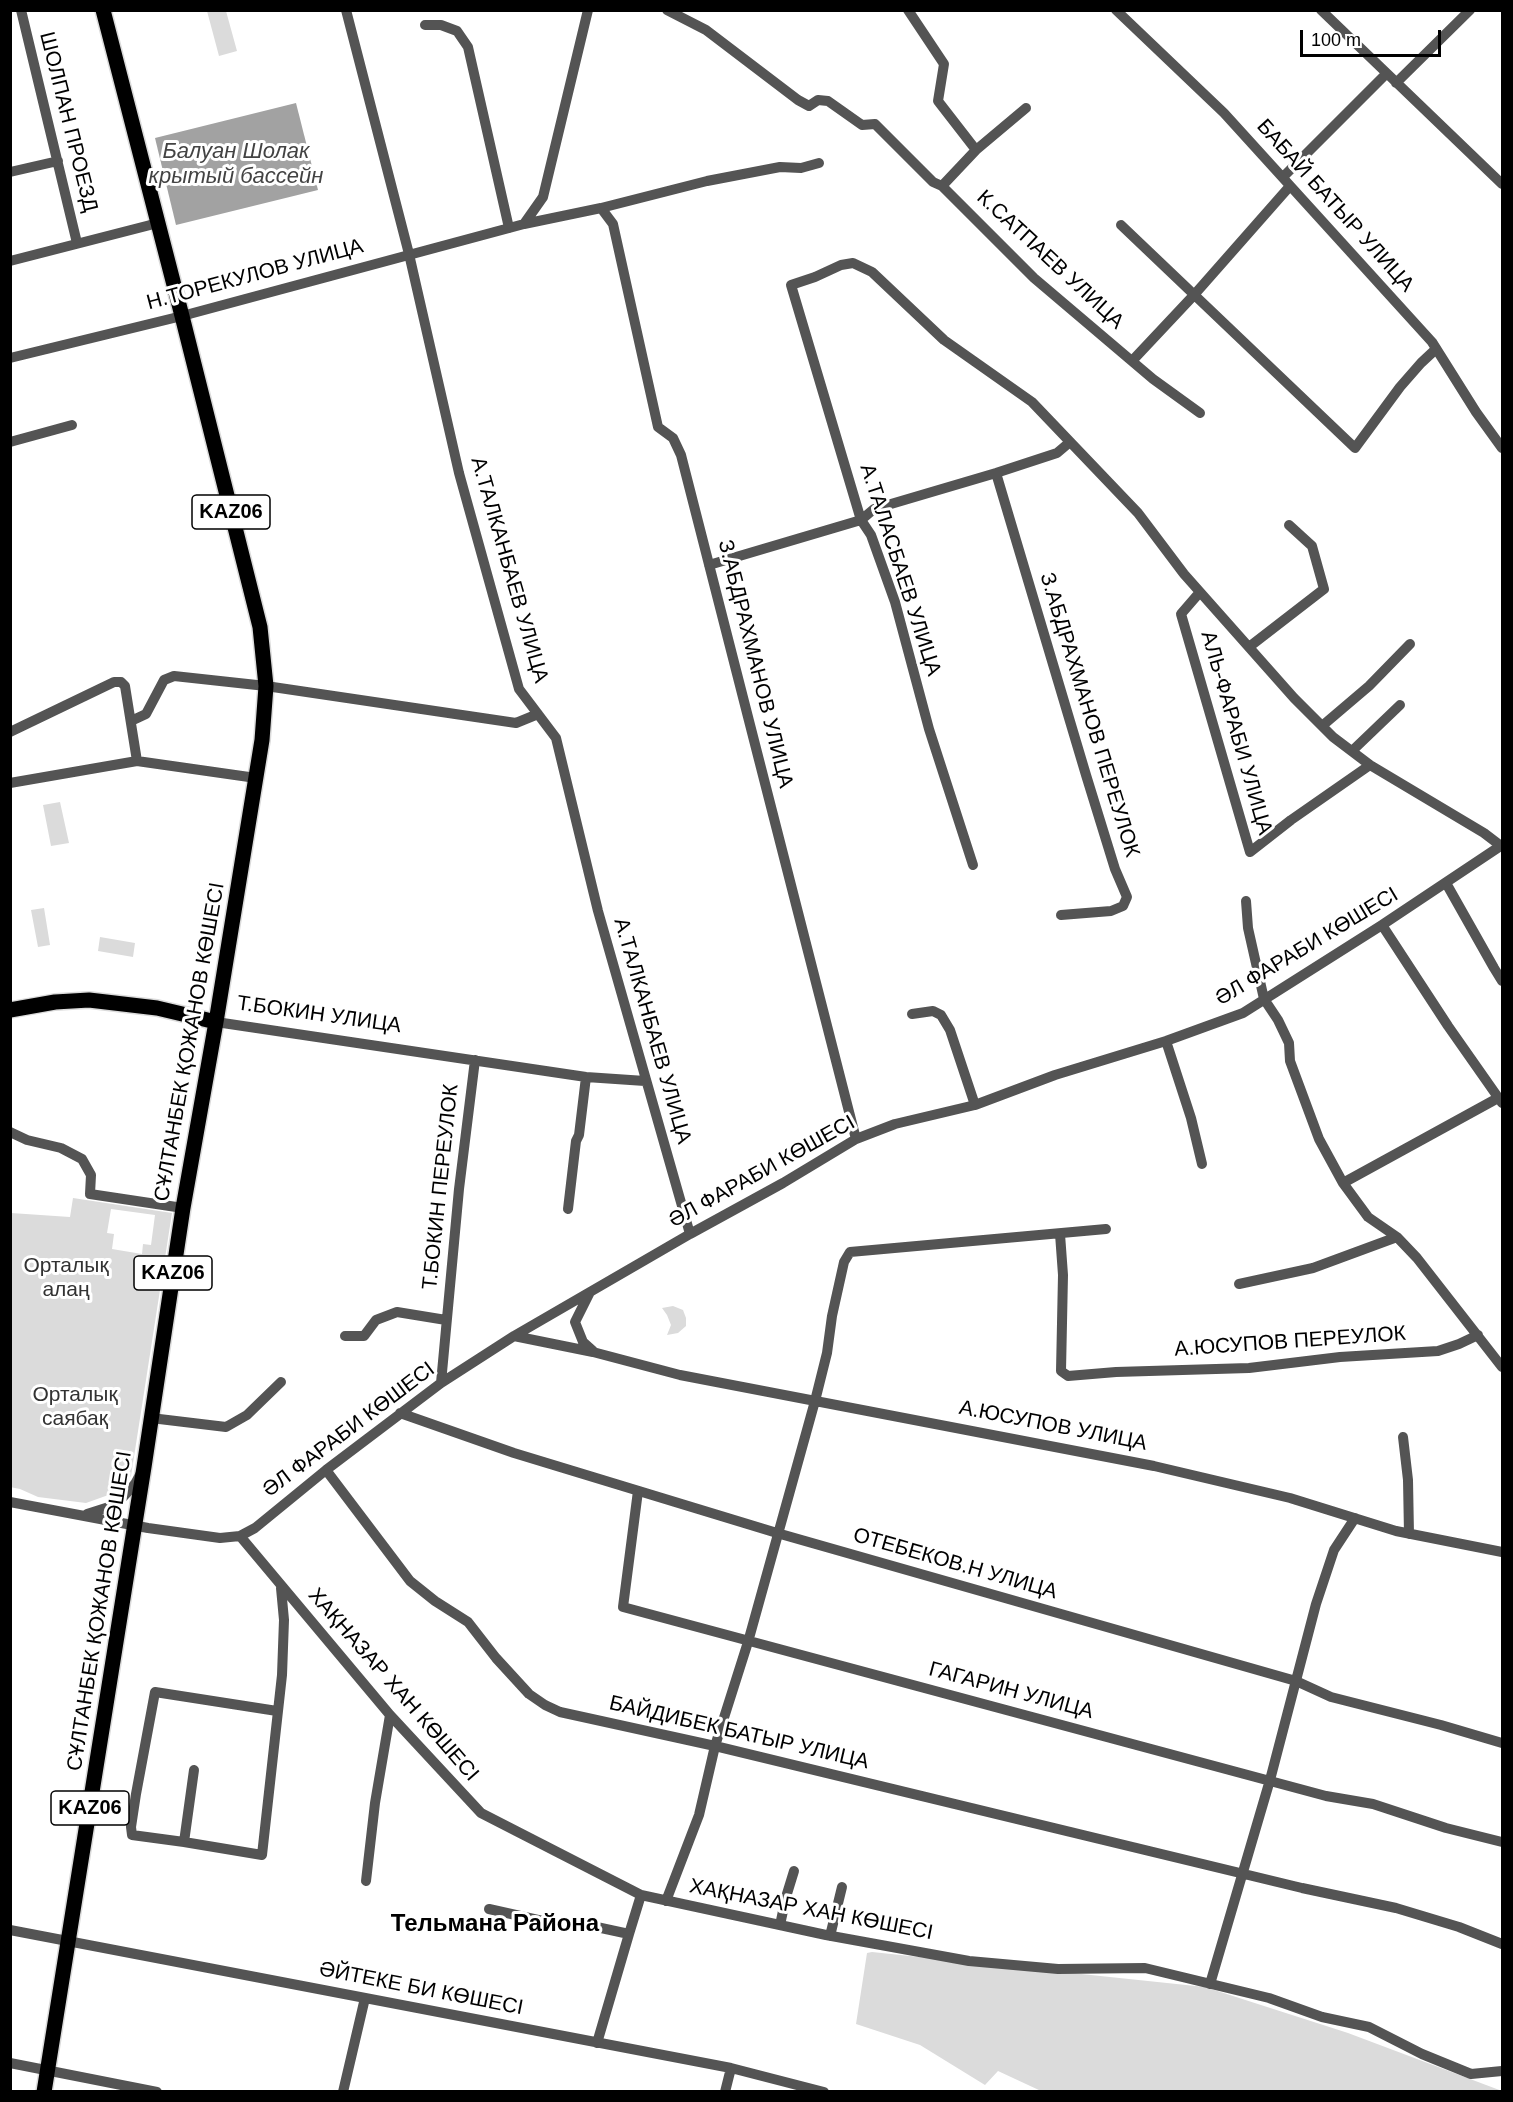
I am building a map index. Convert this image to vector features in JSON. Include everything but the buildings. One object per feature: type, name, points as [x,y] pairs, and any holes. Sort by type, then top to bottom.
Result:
[{"type":"main road","name":"СҰЛТАНБЕК ҚОЖАНОВ КӨШЕСІ","points":[[44,2091],[135,1525],[183,1208],[256,778],[262,740],[266,686],[260,627],[103,10]]},
{"type":"main road","name":"Т.БОКИН УЛИЦА","points":[[10,1010],[55,1002],[89,1000],[157,1008],[216,1022]]},
{"type":"street","name":"ШОЛПАН ПРОЕЗД","points":[[21,10],[77,243]]},
{"type":"street","name":"А.ТАЛКАНБАЕВ УЛИЦА","points":[[346,10],[409,254],[459,473],[519,689],[556,738],[598,911],[690,1234]]},
{"type":"street","points":[[524,224],[543,197],[588,10]]},
{"type":"street","name":"К.САТПАЕВ УЛИЦА","points":[[667,10],[706,30],[798,100],[809,106],[818,99],[828,101],[862,125],[875,124],[933,182],[942,186],[1034,278],[1200,413]]},
{"type":"street","points":[[908,10],[944,64],[938,101],[976,150]]},
{"type":"street","name":"БАБАЙ БАТЫР УЛИЦА","points":[[1116,10],[1224,113],[1436,349],[1476,412],[1503,448]]},
{"type":"street","points":[[1321,10],[1358,48],[1503,184]]},
{"type":"street","points":[[1395,83],[1470,10]]},
{"type":"street","points":[[425,25],[441,25],[457,31],[468,47],[509,228]]},
{"type":"street","points":[[1132,360],[1194,295],[1287,182],[1386,74]]},
{"type":"street","points":[[942,186],[976,150],[1026,108]]},
{"type":"street","points":[[10,172],[58,161]]},
{"type":"street","name":"Н.ТОРЕКУЛОВ УЛИЦА","points":[[10,358],[182,316],[524,224],[601,208],[707,181],[780,167],[801,168],[819,163]]},
{"type":"street","name":"З.АБДРАХМАНОВ УЛИЦА","points":[[601,208],[613,224],[658,427],[673,438],[681,455],[856,1139]]},
{"type":"street","points":[[10,261],[158,223]]},
{"type":"street","points":[[1121,225],[1355,448],[1400,387],[1436,349]]},
{"type":"street","name":"А.ТАЛАСБАЕВ УЛИЦА","points":[[973,865],[929,729],[895,603],[871,535],[861,520],[791,285],[841,265],[853,263],[872,272],[944,340],[1032,402],[1070,442]]},
{"type":"street","points":[[10,442],[72,425]]},
{"type":"street","points":[[709,565],[861,520],[874,509],[1057,453],[1070,442]]},
{"type":"street","name":"АЛЬ-ФАРАБИ УЛИЦА","points":[[1070,442],[1138,513],[1200,592],[1333,737],[1370,765],[1502,845]]},
{"type":"street","name":"З.АБДРАХМАНОВ ПЕРЕУЛОК","points":[[996,473],[1115,869],[1127,897],[1123,906],[1111,911],[1061,915]]},
{"type":"street","name":"АЛЬ-ФАРАБИ УЛИЦА","points":[[1249,647],[1324,589],[1312,546],[1289,525]]},
{"type":"street","name":"АЛЬ-ФАРАБИ УЛИЦА","points":[[1200,592],[1181,614],[1250,852],[1291,820],[1370,765]]},
{"type":"street","points":[[1322,726],[1369,686],[1410,644]]},
{"type":"street","points":[[131,721],[147,714],[167,677],[174,676],[266,686],[516,723],[538,714]]},
{"type":"street","points":[[10,732],[114,682],[121,682],[125,686],[137,761]]},
{"type":"street","points":[[1352,751],[1400,705]]},
{"type":"street","points":[[10,783],[137,761],[256,778]]},
{"type":"street","name":"ӘЛ ФАРАБИ КӨШЕСІ","points":[[240,1536],[255,1528],[399,1413],[441,1383],[514,1336],[856,1139],[895,1124],[975,1105],[1055,1075],[1166,1041],[1243,1013],[1382,925],[1502,845]]},
{"type":"street","points":[[1446,883],[1503,981]]},
{"type":"street","points":[[1246,901],[1248,928],[1264,999],[1278,1020],[1288,1043],[1290,1061],[1319,1139],[1343,1183],[1368,1217],[1397,1237],[1417,1258],[1503,1367]]},
{"type":"street","points":[[1343,1183],[1500,1100],[1382,925]]},
{"type":"street","points":[[912,1014],[933,1011],[941,1015],[950,1030],[975,1105]]},
{"type":"street","name":"Т.БОКИН УЛИЦА","points":[[216,1022],[586,1077],[645,1081]]},
{"type":"street","points":[[1166,1041],[1191,1118],[1202,1164]]},
{"type":"street","name":"Т.БОКИН ПЕРЕУЛОК","points":[[446,1320],[474,1060]]},
{"type":"street","points":[[568,1209],[586,1077]]},
{"type":"street","points":[[10,1132],[27,1140],[61,1148],[82,1158],[91,1175],[90,1194],[183,1208]]},
{"type":"street","points":[[666,1901],[699,1815],[715,1746],[748,1642],[827,1353],[832,1316],[844,1262],[850,1251],[1060,1234],[1106,1228]]},
{"type":"street","name":"А.ЮСУПОВ ПЕРЕУЛОК","points":[[1060,1234],[1063,1275],[1061,1371],[1068,1376],[1116,1372],[1249,1368],[1340,1357],[1438,1351],[1478,1335]]},
{"type":"street","points":[[1239,1284],[1314,1268],[1397,1237]]},
{"type":"street","points":[[590,1292],[575,1322],[583,1342],[593,1352]]},
{"type":"street","points":[[345,1336],[364,1336],[376,1320],[397,1312],[446,1320],[441,1383]]},
{"type":"street","name":"А.ЮСУПОВ УЛИЦА","points":[[514,1336],[593,1352],[680,1375],[1154,1466],[1290,1498],[1410,1534],[1503,1552]]},
{"type":"street","points":[[151,1418],[216,1428],[226,1427],[247,1415],[281,1382]]},
{"type":"street","name":"ОТЕБЕКОВ.Н УЛИЦА","points":[[399,1413],[514,1453],[777,1533],[1296,1681],[1331,1697],[1503,1743]]},
{"type":"street","points":[[1403,1437],[1408,1480],[1410,1534]]},
{"type":"street","points":[[85,1515],[112,1506],[122,1498],[135,1484],[144,1467]]},
{"type":"street","name":"БАЙДИБЕК БАТЫР УЛИЦА","points":[[326,1470],[410,1581],[435,1601],[468,1622],[496,1658],[529,1694],[545,1706],[560,1712],[715,1746],[1241,1873],[1396,1908],[1459,1927],[1503,1944]]},
{"type":"street","name":"ГАГАРИН УЛИЦА","points":[[638,1491],[623,1607],[1326,1796],[1374,1804],[1436,1825],[1503,1842]]},
{"type":"street","points":[[10,1502],[220,1538],[240,1536]]},
{"type":"street","points":[[1210,1984],[1270,1780],[1316,1604],[1334,1550],[1355,1518]]},
{"type":"street","name":"ХАҚНАЗАР ХАН КӨШЕСІ","points":[[240,1536],[281,1588],[390,1715],[481,1813],[640,1895],[830,1936],[969,1961],[1059,1969],[1145,1968],[1269,1998],[1322,2017],[1369,2027],[1422,2054],[1472,2074],[1503,2071]]},
{"type":"street","points":[[277,1711],[155,1692],[136,1794],[132,1835],[262,1855],[274,1757],[284,1639],[281,1588]]},
{"type":"street","points":[[366,1881],[375,1803],[390,1715]]},
{"type":"street","points":[[184,1842],[194,1770]]},
{"type":"street","points":[[780,1925],[794,1871]]},
{"type":"street","points":[[830,1936],[842,1887]]},
{"type":"street","points":[[597,2043],[640,1895]]},
{"type":"street","points":[[489,1909],[565,1926],[578,1923],[629,1934]]},
{"type":"street","name":"ӘЙТЕКЕ БИ КӨШЕСІ","points":[[10,1930],[730,2068],[824,2091]]},
{"type":"street","points":[[343,2091],[365,1998]]},
{"type":"street","points":[[10,2063],[157,2091]]},
{"type":"street","points":[[724,2091],[730,2068]]},
{"type":"green space","points":[[207,11],[226,11],[237,51],[219,56]]},
{"type":"green space","points":[[60,802],[69,843],[51,846],[43,805]]},
{"type":"green space","points":[[44,908],[50,945],[38,947],[31,910]]},
{"type":"green space","points":[[100,937],[135,943],[133,957],[98,951]]},
{"type":"green space","points":[[73,1198],[172,1213],[131,1476],[114,1493],[86,1503],[38,1497],[10,1487],[11,1213],[70,1217]],"holes":[[[111,1209],[155,1215],[151,1245],[143,1244],[142,1254],[112,1249],[114,1234],[107,1233]]]},
{"type":"green space","points":[[673,1306],[683,1310],[686,1326],[678,1333],[667,1335],[671,1325],[662,1308]]},
{"type":"green space","points":[[867,1953],[1205,1987],[1348,2033],[1502,2091],[1041,2091],[998,2071],[985,2085],[920,2045],[856,2024]]},
{"type":"water","name":"Балуан Шолак крытый бассейн","points":[[296,103],[318,190],[176,225],[155,138]]},
{"type":"district","name":"Тельмана Района","points":[[495,1924]]},
{"type":"park label","name":"Орталық алаң","points":[[66,1278]]},
{"type":"park label","name":"Орталық саябақ","points":[[75,1407]]}]
